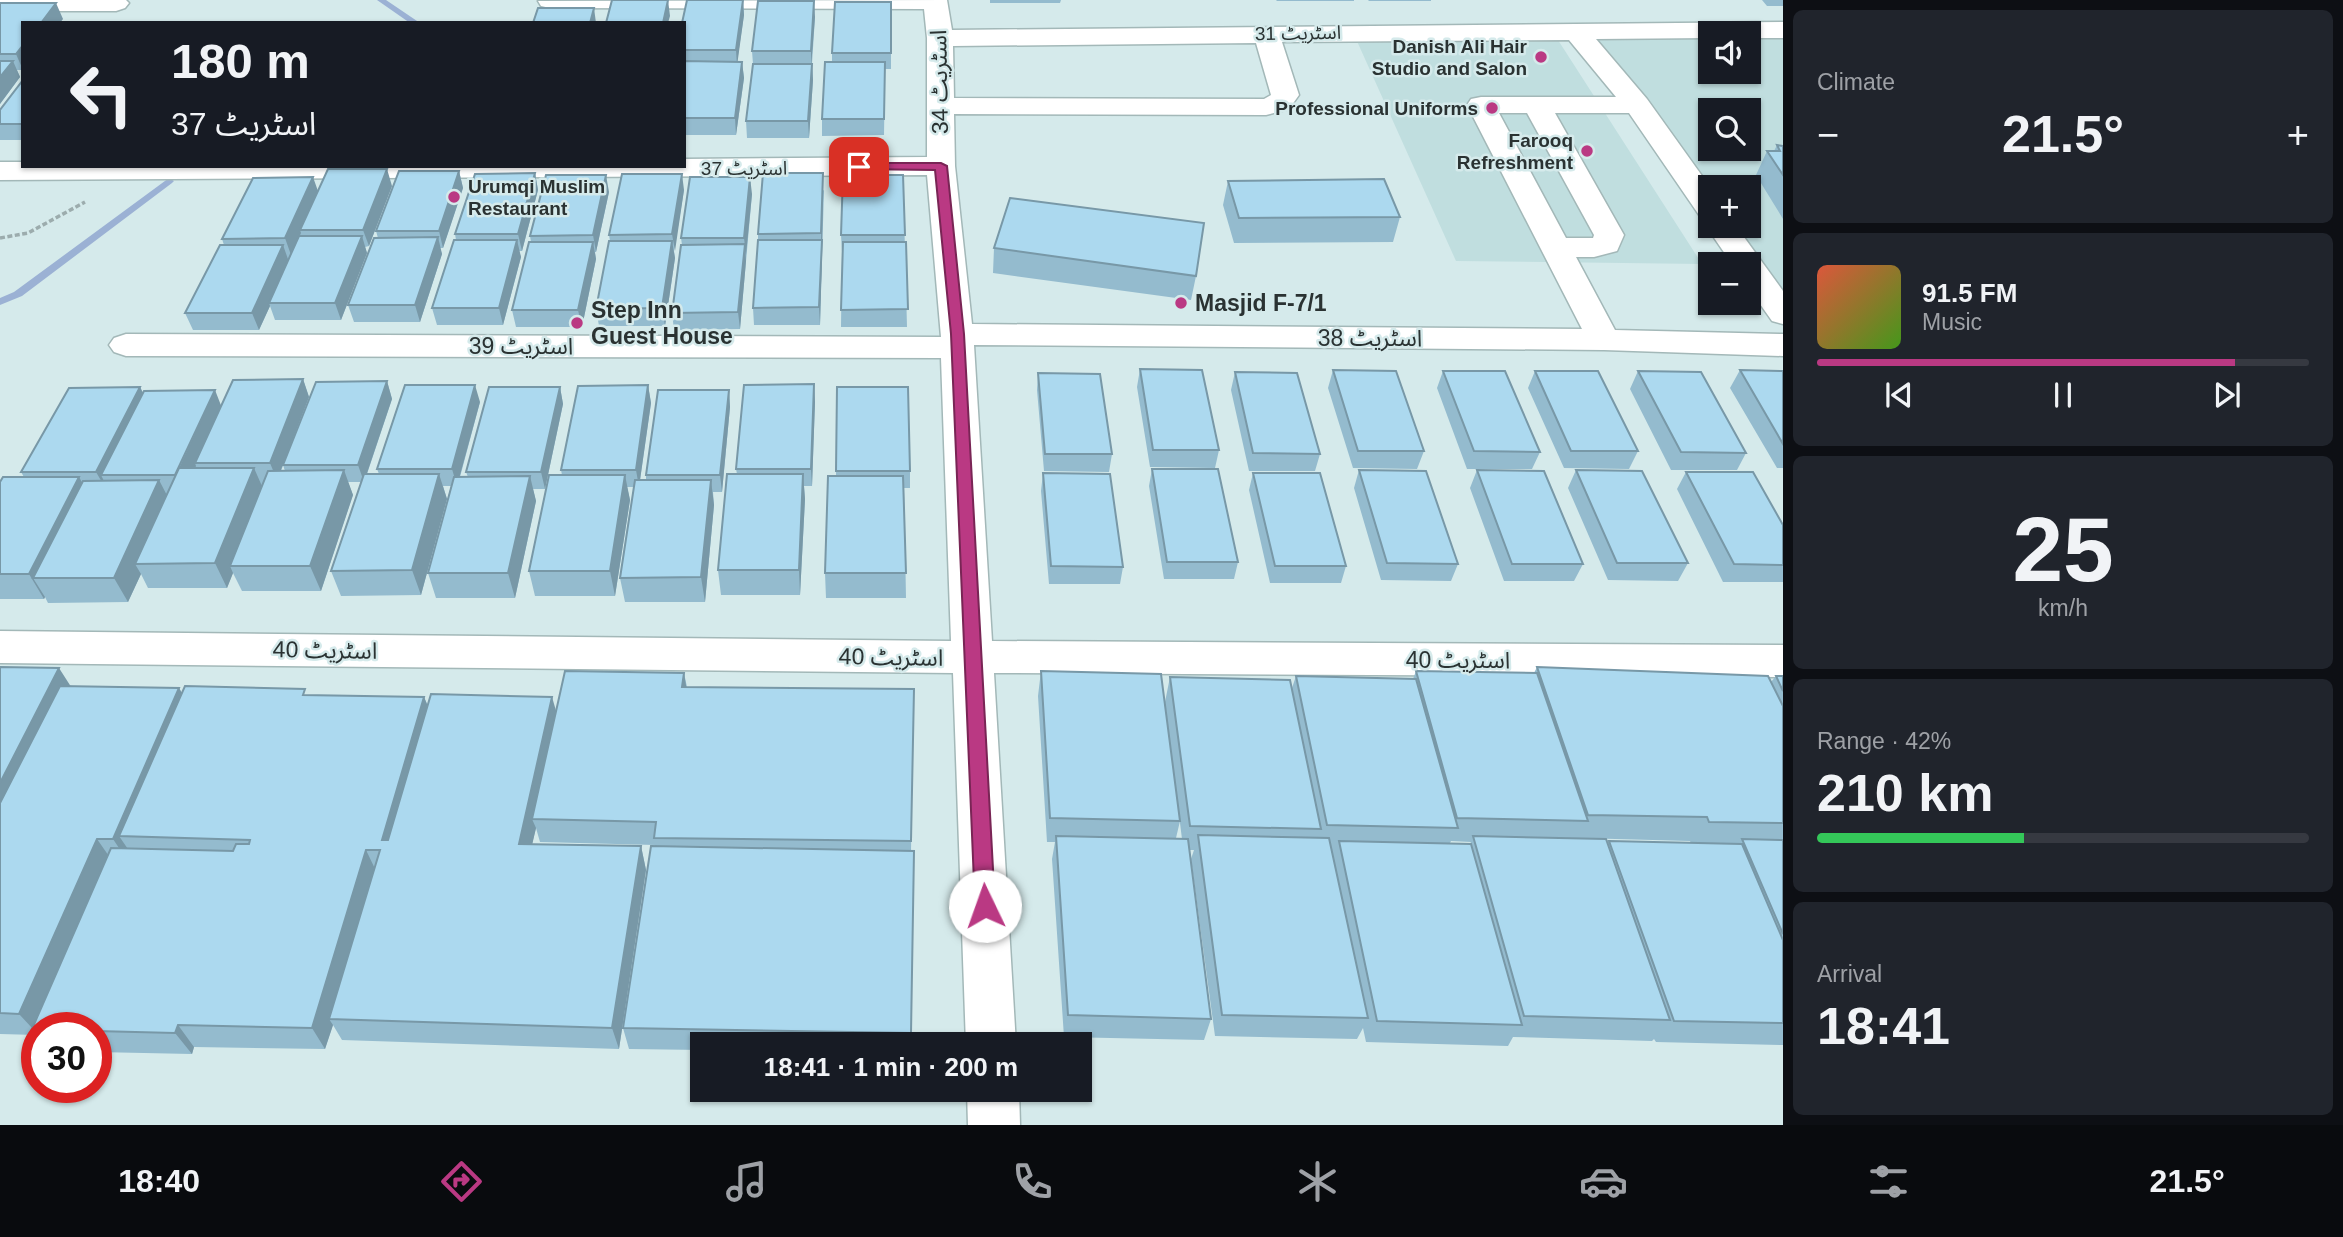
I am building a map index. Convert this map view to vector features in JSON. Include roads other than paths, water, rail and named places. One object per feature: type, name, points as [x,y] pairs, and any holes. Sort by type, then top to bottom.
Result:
[{"type":"street","name":"اسٹریٹ 31","points":[[550,1],[937,14],[1266,34],[1783,30]]},
{"type":"street","points":[[0,3],[116,3]]},
{"type":"street","name":"اسٹریٹ 34","points":[[937,14],[941,166],[958,341],[990,1032]]},
{"type":"street","points":[[1575,31],[1637,105],[1698,192]]},
{"type":"street","points":[[939,106],[1266,107],[1279,103],[1286,95],[1266,34]]},
{"type":"street","points":[[1604,340],[1481,104],[1637,105]]},
{"type":"street","points":[[1537,106],[1609,235],[1606,244],[1594,248],[1554,247]]},
{"type":"street","name":"اسٹریٹ 37","points":[[686,168],[941,166]]},
{"type":"street","name":"اسٹریٹ 37","points":[[0,172],[621,168]]},
{"type":"street","points":[[1729,238],[1783,314]]},
{"type":"street","name":"اسٹریٹ 38","points":[[958,341],[1604,340],[1783,345]]},
{"type":"street","name":"اسٹریٹ 39","points":[[126,345],[958,341]]},
{"type":"street","name":"اسٹریٹ 40","points":[[0,647],[974,657],[1783,661]]},
{"type":"street","points":[[993,1102],[994,1125]]},
{"type":"waterway","points":[[381,0],[413,21]]},
{"type":"waterway","points":[[0,302],[18,294],[169,181]]},
{"type":"place","name":"Danish Ali Hair Studio and Salon","points":[[1541,57]]},
{"type":"place","name":"Professional Uniforms","points":[[1492,108]]},
{"type":"place","name":"Farooq Refreshment","points":[[1587,151]]},
{"type":"place","name":"Urumqi Muslim Restaurant","points":[[454,197]]},
{"type":"place","name":"Masjid F-7/1","points":[[1181,303]]},
{"type":"place","name":"Step Inn Guest House","points":[[577,323]]}]
